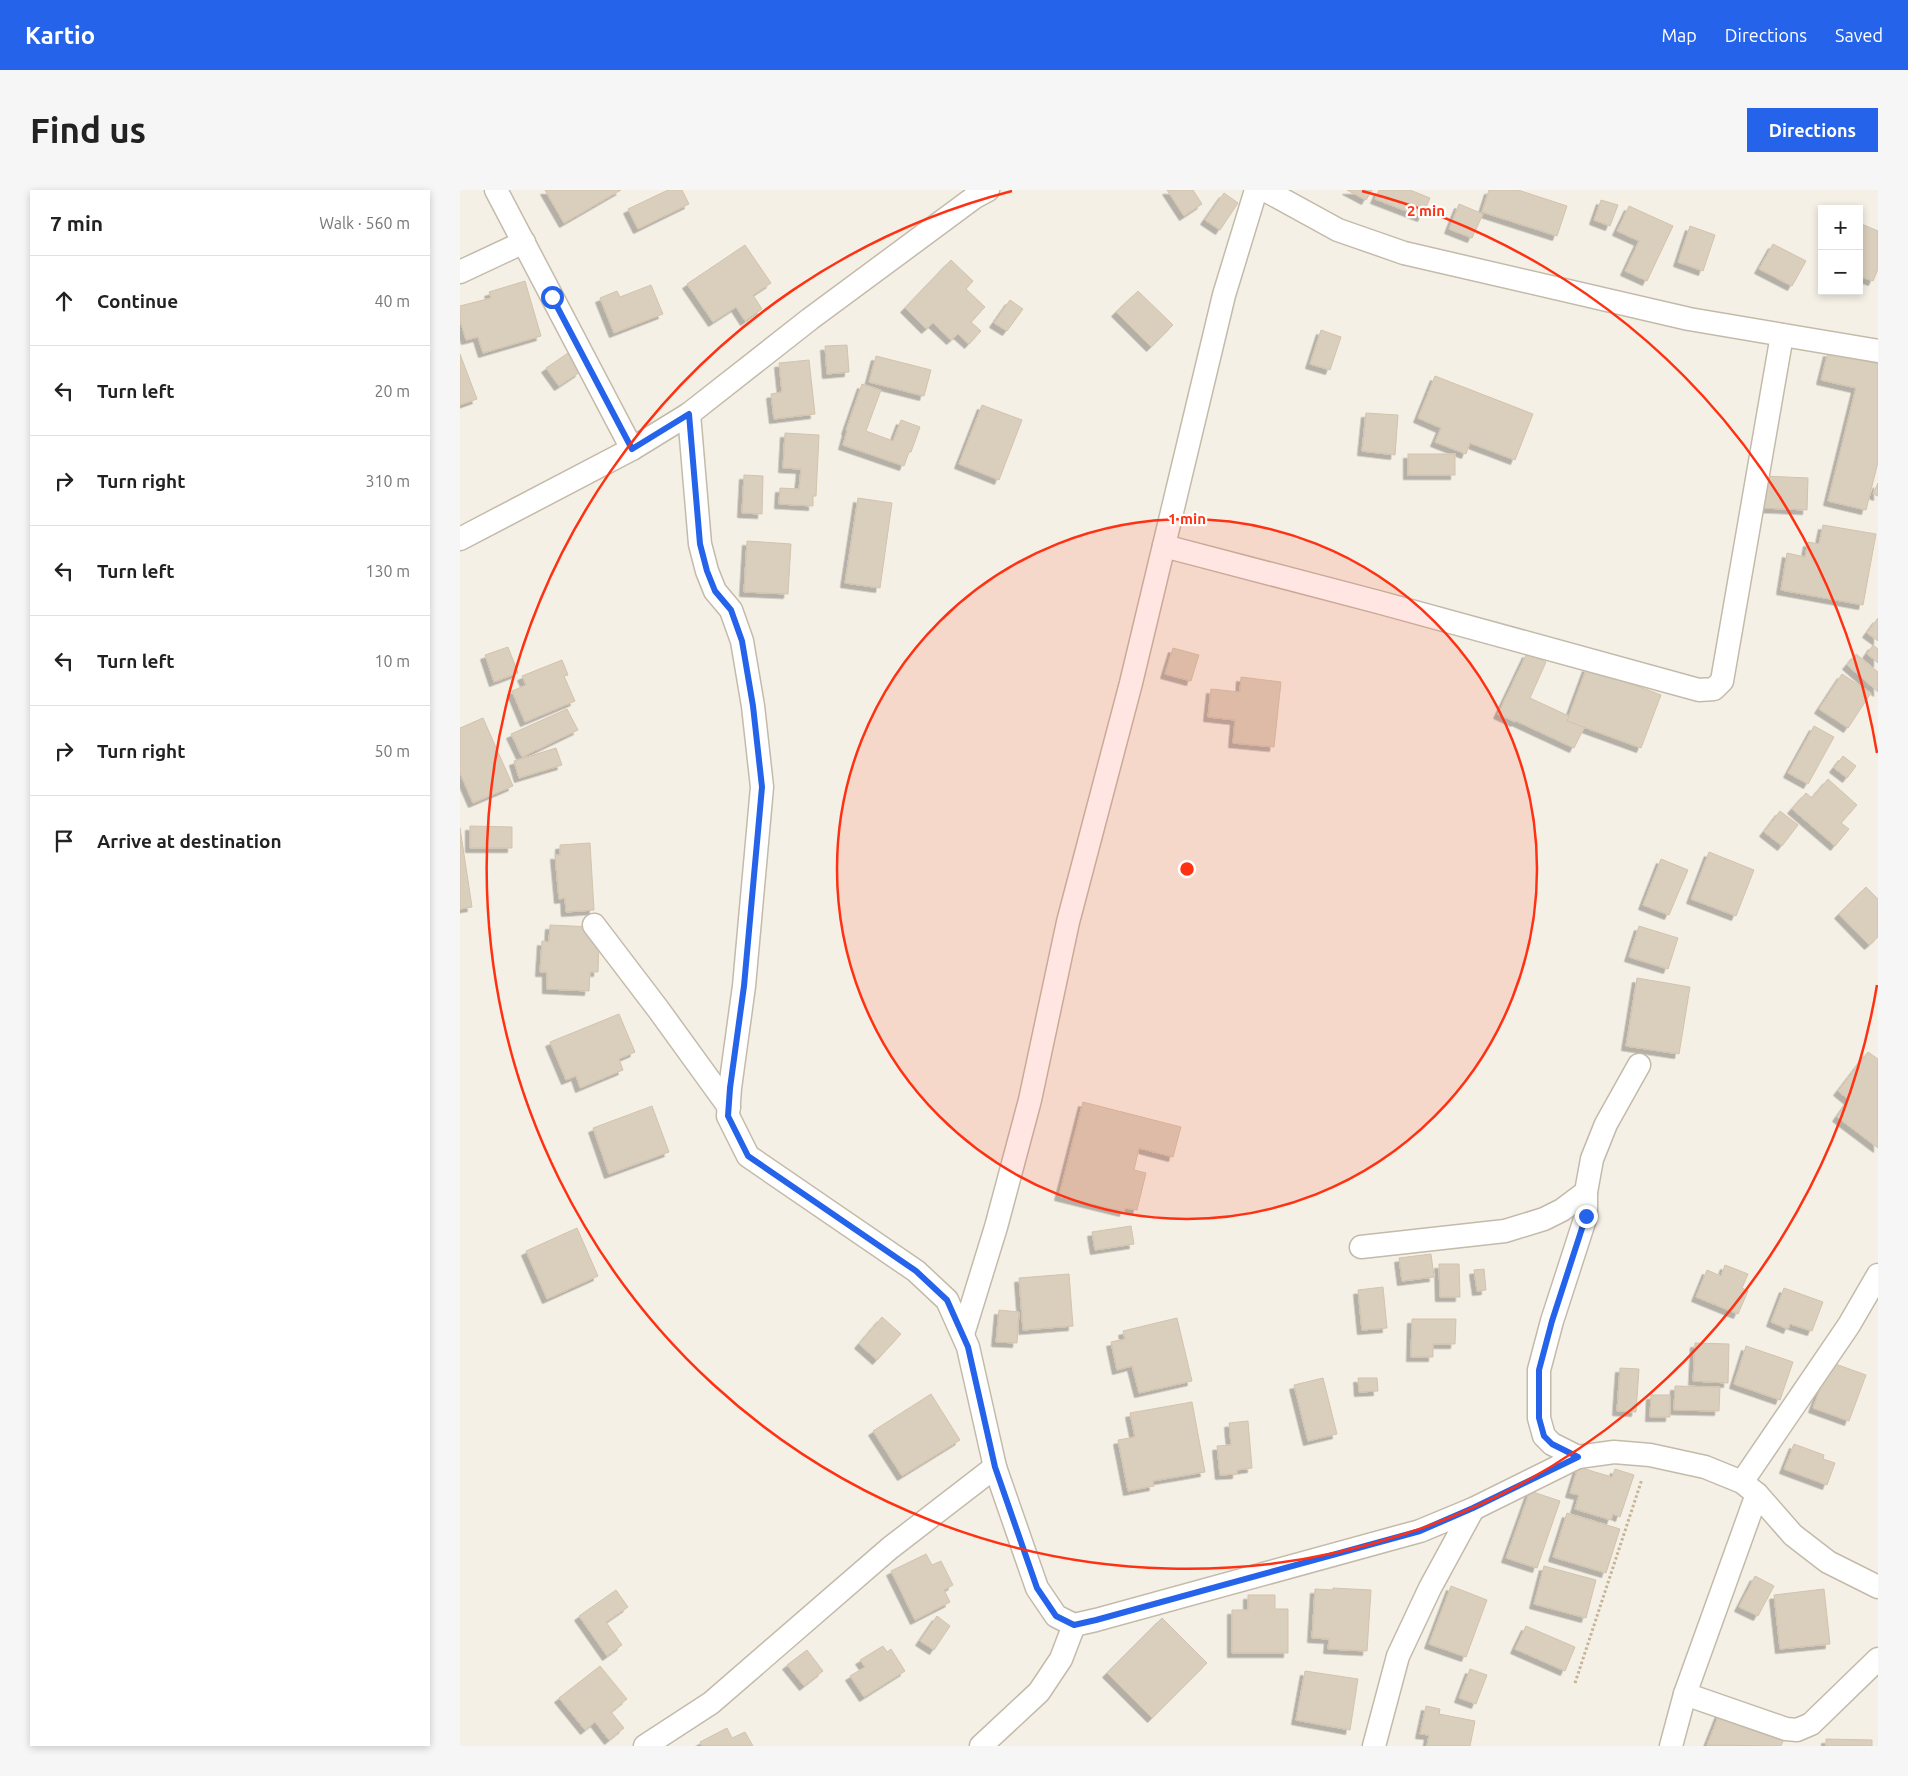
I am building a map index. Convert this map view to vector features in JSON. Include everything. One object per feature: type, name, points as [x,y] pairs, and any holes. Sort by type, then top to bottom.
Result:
[{"type":"street","points":[[496,190],[632,449]]},
{"type":"street","points":[[460,539],[632,449],[689,414],[810,319],[975,197],[988,190]]},
{"type":"street","points":[[963,1334],[996,1227],[1030,1100],[1068,922],[1131,683],[1224,295],[1256,190]]},
{"type":"street","points":[[1265,190],[1338,230],[1404,253],[1689,319],[1878,351]]},
{"type":"street","points":[[460,272],[524,242]]},
{"type":"street","points":[[1164,546],[1378,602],[1699,690],[1714,689],[1722,681],[1782,335]]},
{"type":"street","points":[[689,414],[700,544],[707,571],[715,591],[731,610],[742,641],[753,706],[762,787],[744,986],[728,1116],[748,1156],[916,1271],[947,1300],[968,1347],[995,1467],[1037,1588],[1056,1616],[1074,1625],[1105,1618],[1420,1531],[1473,1508],[1578,1457],[1614,1452],[1650,1455],[1705,1467],[1750,1488],[1793,1535],[1821,1557],[1878,1587]]},
{"type":"street","points":[[594,925],[729,1107]]},
{"type":"street","points":[[1578,1457],[1552,1444],[1544,1436],[1539,1418],[1539,1370],[1552,1321],[1586,1216],[1586,1192],[1592,1159],[1606,1124],[1639,1065]]},
{"type":"street","points":[[1361,1247],[1505,1231],[1544,1219],[1562,1210],[1586,1192]]},
{"type":"street","points":[[1671,1746],[1685,1694],[1750,1488],[1878,1275]]},
{"type":"street","points":[[645,1746],[711,1703],[890,1548],[995,1467]]},
{"type":"street","points":[[1374,1746],[1398,1656],[1430,1588],[1473,1508]]},
{"type":"street","points":[[981,1746],[1040,1692],[1061,1658],[1074,1625]]},
{"type":"street","points":[[1685,1694],[1786,1729],[1797,1730],[1811,1724],[1878,1659]]},
{"type":"path","points":[[1576,1683],[1650,1455]]},
{"type":"building","points":[[545,190],[621,190],[564,223]]},
{"type":"building","points":[[668,190],[682,190],[689,204],[638,229],[628,209]]},
{"type":"building","points":[[1167,190],[1193,190],[1202,204],[1184,216]]},
{"type":"building","points":[[1347,190],[1372,190],[1366,200]]},
{"type":"building","points":[[1379,190],[1410,190],[1430,198],[1422,217],[1375,199]]},
{"type":"building","points":[[1489,190],[1518,190],[1567,206],[1557,236],[1482,212]]},
{"type":"building","points":[[1224,193],[1238,203],[1220,230],[1205,220]]},
{"type":"building","points":[[1601,200],[1618,205],[1610,226],[1594,220]]},
{"type":"building","points":[[1459,204],[1483,214],[1472,238],[1449,229]]},
{"type":"building","points":[[1629,206],[1673,226],[1647,281],[1625,271],[1639,241],[1617,231]]},
{"type":"building","points":[[1863,225],[1878,231],[1878,269],[1873,281],[1863,277]]},
{"type":"building","points":[[1690,226],[1715,235],[1703,271],[1678,262]]},
{"type":"building","points":[[1773,244],[1806,261],[1792,286],[1759,269]]},
{"type":"building","points":[[745,245],[771,283],[753,295],[762,309],[745,321],[736,307],[713,322],[687,284]]},
{"type":"building","points":[[951,260],[973,281],[966,289],[985,307],[971,322],[981,331],[969,344],[958,334],[951,340],[933,323],[926,329],[905,308]]},
{"type":"building","points":[[525,281],[541,336],[483,353],[478,337],[466,340],[460,320],[460,306],[491,298],[489,292]]},
{"type":"building","points":[[651,285],[663,314],[614,333],[600,298],[617,291],[620,297]]},
{"type":"building","points":[[1138,291],[1173,325],[1151,347],[1116,312]]},
{"type":"building","points":[[1010,300],[1023,309],[1007,331],[994,323]]},
{"type":"building","points":[[1321,330],[1341,337],[1330,370],[1310,364]]},
{"type":"building","points":[[847,345],[849,372],[827,374],[825,346]]},
{"type":"building","points":[[1828,352],[1878,364],[1878,462],[1866,510],[1828,501],[1856,388],[1821,380]]},
{"type":"building","points":[[568,353],[580,372],[559,386],[546,368]]},
{"type":"building","points":[[460,354],[477,399],[460,405]]},
{"type":"building","points":[[876,356],[931,370],[924,396],[869,382]]},
{"type":"building","points":[[809,360],[815,414],[774,419],[771,394],[782,392],[779,363]]},
{"type":"building","points":[[1435,376],[1533,414],[1515,460],[1470,443],[1466,454],[1435,442],[1441,428],[1418,418]]},
{"type":"building","points":[[862,384],[881,390],[866,431],[893,441],[901,420],[920,427],[904,466],[843,445],[846,430]]},
{"type":"building","points":[[982,405],[1022,420],[999,480],[959,464]]},
{"type":"building","points":[[1366,413],[1398,415],[1395,455],[1362,451]]},
{"type":"building","points":[[785,433],[819,435],[816,496],[813,496],[813,506],[779,504],[780,488],[799,489],[801,469],[783,468]]},
{"type":"building","points":[[1408,454],[1455,454],[1455,475],[1408,475]]},
{"type":"building","points":[[744,475],[763,476],[762,514],[742,513]]},
{"type":"building","points":[[1763,476],[1808,478],[1807,510],[1762,508]]},
{"type":"building","points":[[1878,483],[1878,496],[1873,494]]},
{"type":"building","points":[[858,498],[892,503],[880,588],[845,583]]},
{"type":"building","points":[[1823,525],[1876,534],[1863,605],[1781,590],[1787,553],[1805,557],[1808,542],[1819,544]]},
{"type":"building","points":[[747,541],[791,544],[788,594],[744,592]]},
{"type":"building","points":[[1878,618],[1878,641],[1867,633]]},
{"type":"building","points":[[1873,645],[1878,649],[1878,663],[1867,654]]},
{"type":"building","points":[[508,647],[518,673],[494,682],[485,655]]},
{"type":"building","points":[[1173,648],[1199,655],[1191,681],[1165,674]]},
{"type":"building","points":[[1527,653],[1546,662],[1530,698],[1586,724],[1574,748],[1498,714]]},
{"type":"building","points":[[1856,654],[1878,672],[1878,692],[1847,665]]},
{"type":"building","points":[[562,660],[568,675],[564,676],[575,701],[525,722],[512,691],[526,685],[522,676]]},
{"type":"building","points":[[1587,667],[1661,695],[1641,748],[1567,721]]},
{"type":"building","points":[[1842,674],[1871,693],[1848,728],[1819,709]]},
{"type":"building","points":[[1241,677],[1281,682],[1274,747],[1233,743],[1235,720],[1208,717],[1211,689],[1240,692]]},
{"type":"building","points":[[567,709],[578,730],[522,757],[511,734]]},
{"type":"building","points":[[483,718],[513,786],[473,803],[460,773],[460,728]]},
{"type":"building","points":[[1814,726],[1834,737],[1808,784],[1788,773]]},
{"type":"building","points":[[556,748],[562,765],[519,778],[514,761]]},
{"type":"building","points":[[1843,756],[1856,766],[1847,778],[1834,768]]},
{"type":"building","points":[[1828,779],[1857,805],[1841,823],[1849,829],[1835,846],[1792,809],[1806,793],[1812,798]]},
{"type":"building","points":[[1780,811],[1798,825],[1782,846],[1764,832]]},
{"type":"building","points":[[470,826],[512,827],[512,848],[470,848]]},
{"type":"building","points":[[460,828],[472,907],[460,909]]},
{"type":"building","points":[[590,843],[594,910],[566,912],[565,898],[559,899],[555,855],[560,855],[560,845]]},
{"type":"building","points":[[1709,852],[1754,870],[1736,916],[1691,899]]},
{"type":"building","points":[[1661,859],[1688,870],[1669,915],[1643,905]]},
{"type":"building","points":[[1866,887],[1878,899],[1878,937],[1869,945],[1839,914]]},
{"type":"building","points":[[550,925],[593,927],[599,941],[598,972],[590,972],[589,991],[547,989],[547,972],[540,972],[542,941],[549,942]]},
{"type":"building","points":[[1639,926],[1678,938],[1668,969],[1629,957]]},
{"type":"building","points":[[1637,978],[1690,987],[1679,1054],[1626,1046]]},
{"type":"building","points":[[619,1014],[635,1052],[619,1059],[623,1070],[580,1088],[576,1076],[566,1080],[550,1042]]},
{"type":"building","points":[[1868,1052],[1878,1059],[1878,1148],[1837,1117],[1849,1100],[1838,1091]]},
{"type":"building","points":[[1083,1102],[1181,1127],[1173,1157],[1139,1148],[1134,1170],[1146,1173],[1137,1210],[1125,1208],[1124,1212],[1059,1196]]},
{"type":"building","points":[[652,1106],[669,1152],[609,1174],[593,1128]]},
{"type":"building","points":[[1131,1226],[1134,1244],[1095,1250],[1092,1232]]},
{"type":"building","points":[[577,1228],[598,1276],[547,1299],[526,1251]]},
{"type":"building","points":[[1431,1254],[1434,1277],[1402,1281],[1399,1258]]},
{"type":"building","points":[[1439,1264],[1459,1264],[1460,1297],[1440,1297]]},
{"type":"building","points":[[1725,1265],[1748,1274],[1742,1288],[1748,1291],[1738,1314],[1696,1297],[1707,1270],[1721,1276]]},
{"type":"building","points":[[1484,1269],[1486,1290],[1477,1291],[1474,1270]]},
{"type":"building","points":[[1069,1274],[1073,1326],[1023,1330],[1019,1278]]},
{"type":"building","points":[[1383,1287],[1387,1328],[1362,1330],[1358,1290]]},
{"type":"building","points":[[1784,1288],[1823,1302],[1812,1331],[1790,1324],[1788,1329],[1771,1322]]},
{"type":"building","points":[[999,1310],[1019,1312],[1017,1343],[996,1342]]},
{"type":"building","points":[[882,1317],[901,1334],[877,1360],[859,1344]]},
{"type":"building","points":[[1177,1318],[1192,1381],[1139,1393],[1132,1366],[1117,1370],[1111,1342],[1125,1339],[1123,1331]]},
{"type":"building","points":[[1412,1319],[1456,1319],[1455,1344],[1433,1344],[1433,1357],[1411,1357]]},
{"type":"building","points":[[1695,1343],[1729,1344],[1728,1383],[1693,1381]]},
{"type":"building","points":[[1746,1346],[1793,1362],[1780,1400],[1734,1384]]},
{"type":"building","points":[[1830,1362],[1866,1375],[1849,1421],[1813,1408]]},
{"type":"building","points":[[1620,1368],[1639,1369],[1636,1412],[1617,1411]]},
{"type":"building","points":[[1323,1378],[1337,1434],[1308,1441],[1294,1385]]},
{"type":"building","points":[[1358,1378],[1377,1378],[1378,1391],[1359,1392]]},
{"type":"building","points":[[1675,1386],[1720,1387],[1719,1411],[1674,1410]]},
{"type":"building","points":[[931,1394],[960,1440],[902,1476],[873,1431]]},
{"type":"building","points":[[1651,1395],[1670,1395],[1670,1417],[1650,1417]]},
{"type":"building","points":[[1192,1402],[1205,1472],[1153,1481],[1154,1486],[1128,1491],[1118,1440],[1135,1437],[1130,1413]]},
{"type":"building","points":[[1248,1421],[1252,1468],[1237,1470],[1237,1474],[1220,1475],[1217,1446],[1231,1445],[1229,1423]]},
{"type":"building","points":[[1794,1444],[1824,1455],[1823,1459],[1835,1463],[1827,1485],[1784,1469]]},
{"type":"building","points":[[1578,1467],[1612,1477],[1615,1469],[1634,1475],[1620,1517],[1613,1514],[1611,1520],[1575,1509],[1579,1495],[1570,1493]]},
{"type":"building","points":[[1530,1491],[1560,1501],[1537,1568],[1506,1558]]},
{"type":"building","points":[[1567,1513],[1620,1529],[1606,1573],[1553,1557]]},
{"type":"building","points":[[926,1554],[932,1565],[941,1561],[953,1585],[944,1590],[950,1602],[915,1620],[891,1571]]},
{"type":"building","points":[[1544,1566],[1596,1580],[1586,1618],[1534,1604]]},
{"type":"building","points":[[1755,1576],[1774,1586],[1758,1616],[1739,1607]]},
{"type":"building","points":[[1451,1586],[1487,1600],[1466,1657],[1429,1644]]},
{"type":"building","points":[[1333,1588],[1371,1590],[1367,1651],[1328,1649],[1329,1639],[1312,1638],[1315,1589],[1333,1590]]},
{"type":"building","points":[[1824,1589],[1830,1644],[1780,1649],[1774,1595]]},
{"type":"building","points":[[616,1590],[628,1607],[606,1622],[622,1645],[607,1656],[579,1616]]},
{"type":"building","points":[[1248,1595],[1275,1595],[1275,1609],[1288,1609],[1288,1653],[1232,1653],[1232,1610],[1248,1610]]},
{"type":"building","points":[[937,1616],[950,1626],[934,1650],[920,1641]]},
{"type":"building","points":[[1162,1618],[1207,1663],[1152,1718],[1107,1673]]},
{"type":"building","points":[[1526,1626],[1575,1647],[1565,1671],[1515,1649]]},
{"type":"building","points":[[883,1646],[887,1652],[891,1649],[905,1671],[864,1697],[850,1676],[865,1667],[860,1660]]},
{"type":"building","points":[[807,1650],[823,1671],[804,1686],[787,1665]]},
{"type":"building","points":[[600,1666],[627,1699],[611,1712],[624,1728],[609,1740],[595,1722],[585,1730],[559,1698]]},
{"type":"building","points":[[1470,1669],[1487,1675],[1476,1704],[1459,1698]]},
{"type":"building","points":[[1305,1671],[1358,1679],[1350,1730],[1296,1720]]},
{"type":"building","points":[[1426,1706],[1440,1709],[1439,1714],[1475,1721],[1470,1746],[1427,1746],[1429,1735],[1420,1734]]},
{"type":"building","points":[[1720,1712],[1785,1737],[1781,1746],[1707,1745]]},
{"type":"building","points":[[727,1728],[732,1738],[745,1732],[753,1746],[702,1746],[700,1742]]},
{"type":"building","points":[[1826,1739],[1872,1740],[1872,1746],[1826,1746]]},
{"type":"route","points":[[552,297],[632,449],[689,414],[700,544],[707,571],[715,591],[731,610],[742,641],[753,706],[762,787],[744,986],[728,1116],[748,1156],[916,1271],[947,1300],[968,1347],[995,1467],[1020,1540],[1037,1588],[1056,1616],[1074,1625],[1096,1620],[1420,1531],[1473,1508],[1578,1457],[1552,1444],[1544,1436],[1539,1418],[1539,1370],[1552,1321],[1586,1216]]}]
